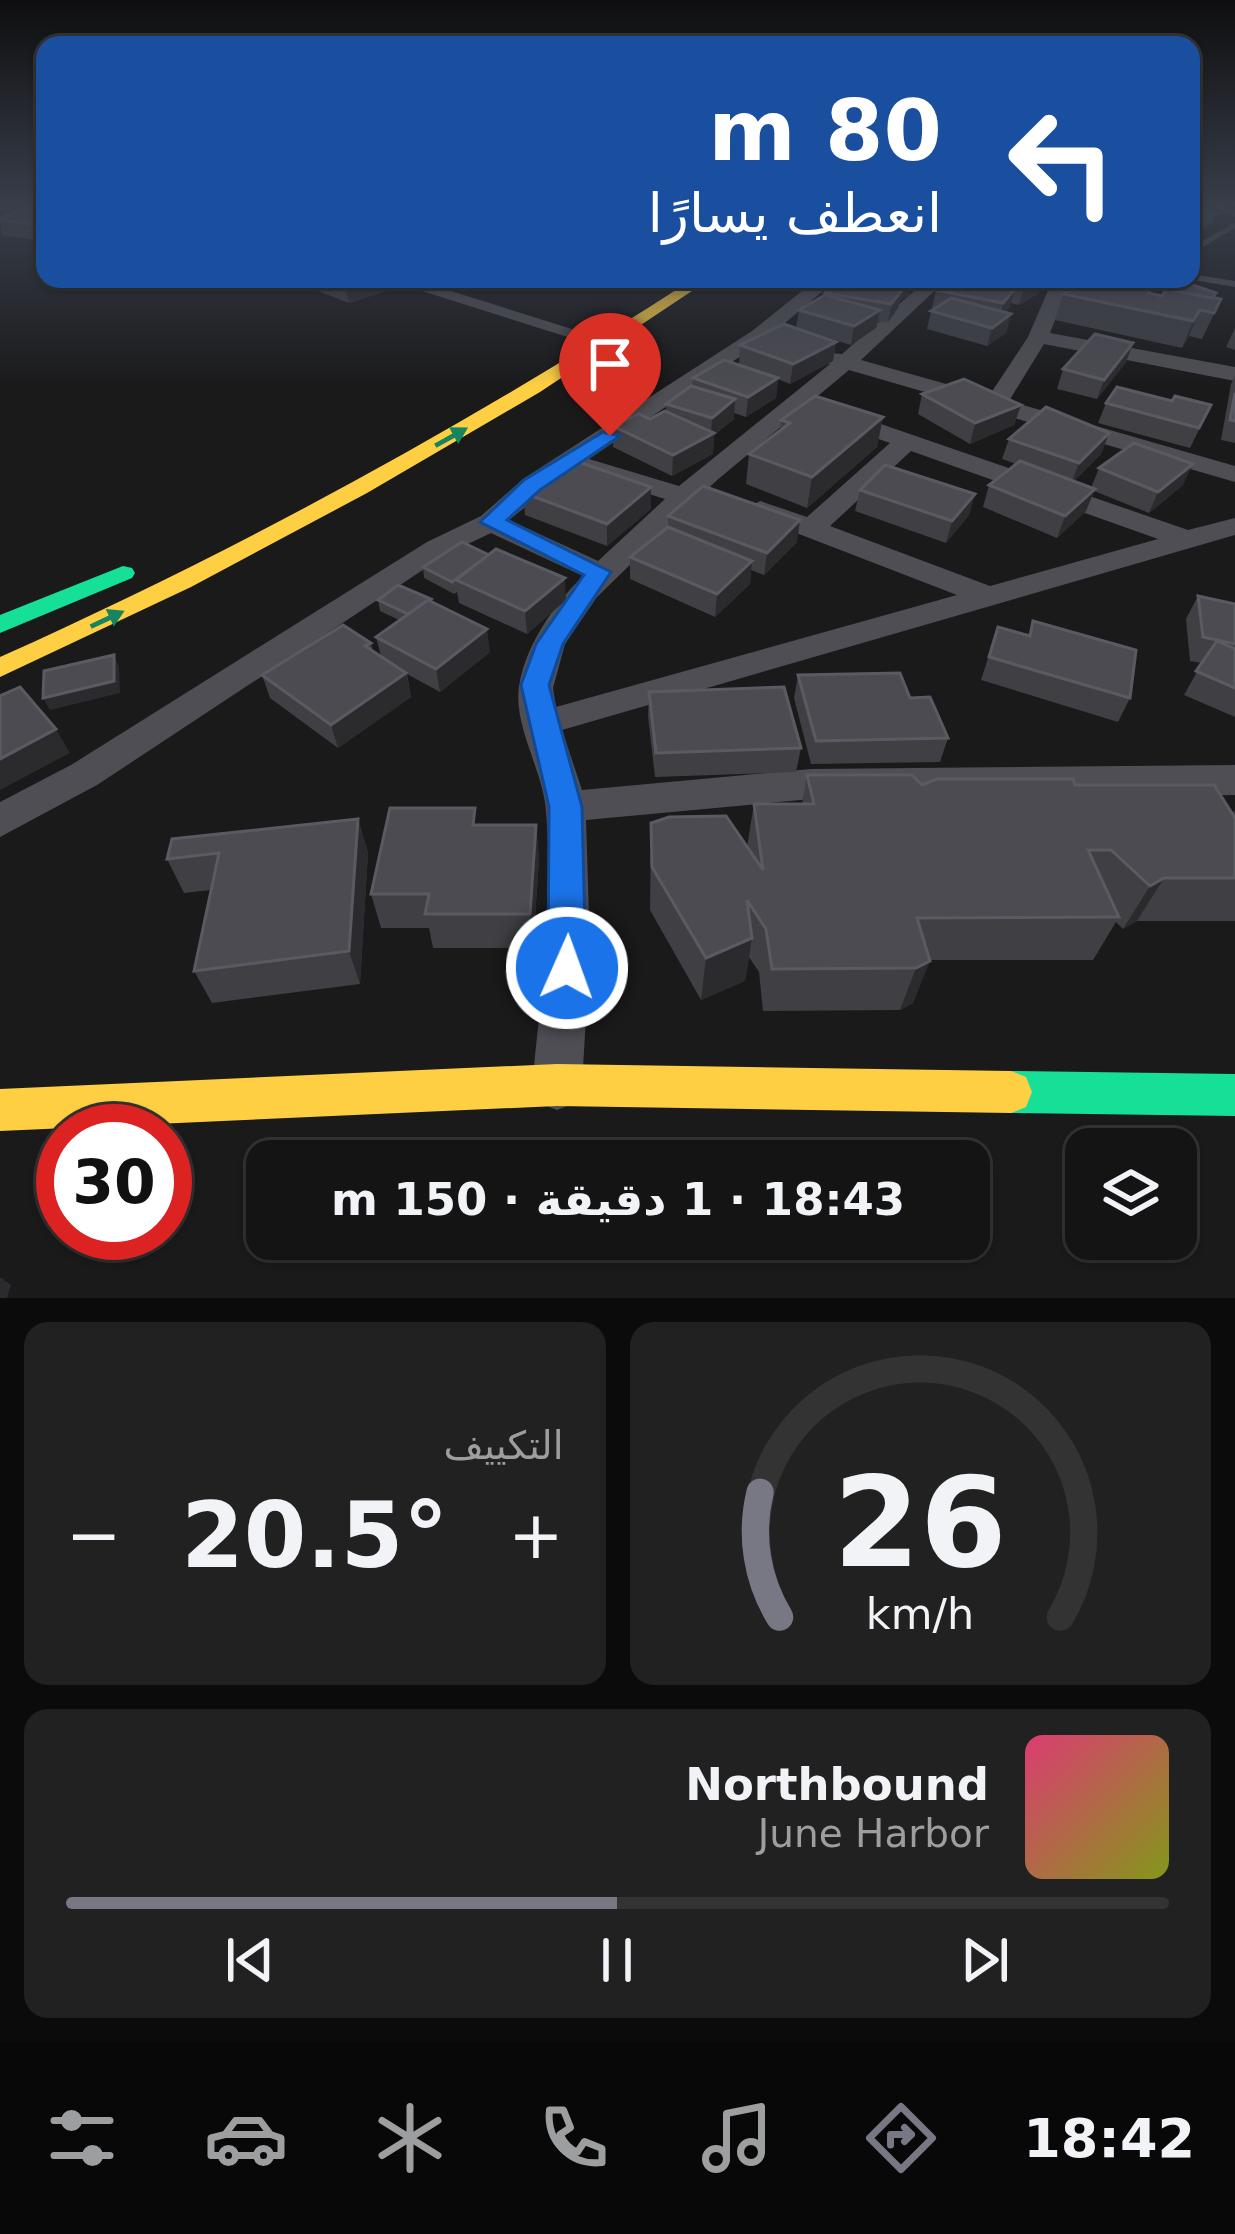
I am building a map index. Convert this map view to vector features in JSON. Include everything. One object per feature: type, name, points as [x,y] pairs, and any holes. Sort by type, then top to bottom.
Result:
[{"type":"main road","points":[[289,495],[581,335],[655,288]]},
{"type":"main road","points":[[0,668],[226,562],[586,359],[691,288]]},
{"type":"main road","points":[[0,625],[139,566]]},
{"type":"main road","points":[[0,1110],[557,1085],[1235,1095]]},
{"type":"main road","points":[[0,1132],[179,1099]]},
{"type":"street","points":[[423,288],[581,335]]},
{"type":"street","points":[[0,821],[84,775],[437,548],[491,522],[532,485],[779,342],[821,288]]},
{"type":"street","points":[[557,1085],[570,929],[566,807],[535,685],[550,644],[598,572],[794,401],[907,315],[930,288]]},
{"type":"street","points":[[995,405],[1038,337],[1058,288]]},
{"type":"street","points":[[1038,337],[1235,374]]},
{"type":"street","points":[[779,342],[1235,474]]},
{"type":"street","points":[[794,401],[1188,540]]},
{"type":"street","points":[[811,528],[907,441]]},
{"type":"street","points":[[573,461],[811,528],[989,596]]},
{"type":"street","points":[[491,522],[598,572]]},
{"type":"street","points":[[544,723],[1235,526]]},
{"type":"street","points":[[566,807],[811,784],[1235,780]]},
{"type":"lane","points":[[1200,278],[1235,284]]},
{"type":"building","points":[[829,288],[902,290],[891,304],[825,293]]},
{"type":"building","points":[[938,288],[1015,289],[1003,303]]},
{"type":"building","points":[[1072,288],[1146,288],[1151,289],[1148,293],[1162,296],[1167,289],[1221,299],[1214,313],[1200,310],[1193,321],[1063,294]]},
{"type":"building","points":[[1200,288],[1216,293],[1212,298],[1163,290]]},
{"type":"building","points":[[825,295],[880,310],[854,326],[799,310]]},
{"type":"building","points":[[951,298],[1011,314],[992,328],[931,311]]},
{"type":"building","points":[[784,324],[836,342],[793,364],[740,345]]},
{"type":"building","points":[[1095,334],[1133,343],[1104,380],[1063,369]]},
{"type":"building","points":[[724,360],[778,378],[748,397],[693,378]]},
{"type":"building","points":[[964,379],[1021,405],[975,423],[922,394]]},
{"type":"building","points":[[691,386],[735,399],[712,418],[666,404]]},
{"type":"building","points":[[1117,387],[1211,405],[1199,428],[1106,403]]},
{"type":"building","points":[[815,396],[883,417],[812,477],[749,454],[790,423],[781,420]]},
{"type":"building","points":[[1046,407],[1109,433],[1079,463],[1009,439]]},
{"type":"building","points":[[665,411],[714,433],[673,455],[613,426],[639,414],[650,419]]},
{"type":"building","points":[[1134,443],[1193,464],[1158,492],[1099,468]]},
{"type":"building","points":[[570,459],[651,487],[607,524],[524,493]]},
{"type":"building","points":[[1020,461],[1095,489],[1065,516],[989,485]]},
{"type":"building","points":[[885,465],[975,494],[952,521],[860,490]]},
{"type":"building","points":[[703,486],[800,520],[767,553],[668,516]]},
{"type":"building","points":[[668,527],[752,561],[717,594],[630,557]]},
{"type":"building","points":[[462,542],[489,555],[452,582],[423,567]]},
{"type":"building","points":[[496,549],[565,578],[525,611],[456,580]]},
{"type":"building","points":[[398,585],[431,599],[408,614],[378,600]]},
{"type":"building","points":[[1198,596],[1235,604],[1235,644],[1203,637]]},
{"type":"building","points":[[428,600],[487,629],[436,669],[376,637]]},
{"type":"building","points":[[1033,621],[1136,650],[1130,698],[989,657],[998,627],[1030,636]]},
{"type":"building","points":[[343,625],[406,673],[331,725],[262,675]]},
{"type":"building","points":[[1217,641],[1235,649],[1235,688],[1196,671]]},
{"type":"building","points":[[114,655],[114,681],[43,698],[44,671]]},
{"type":"building","points":[[900,673],[910,698],[930,697],[948,738],[816,741],[798,675]]},
{"type":"building","points":[[20,687],[56,729],[0,759],[0,696]]},
{"type":"building","points":[[784,687],[801,748],[656,753],[649,692]]},
{"type":"building","points":[[807,775],[912,775],[922,785],[937,779],[1073,779],[1075,785],[1214,785],[1235,818],[1235,878],[1164,878],[1150,886],[1111,850],[1088,850],[1119,917],[917,918],[930,961],[916,968],[772,969],[766,929],[747,900],[752,938],[706,958],[652,867],[651,823],[669,817],[726,816],[763,870],[754,804],[814,804]]},
{"type":"building","points":[[390,808],[475,808],[473,825],[536,825],[530,914],[425,914],[429,894],[371,894]]},
{"type":"building","points":[[358,819],[349,951],[194,971],[219,853],[167,859],[172,839]]},
{"type":"traffic: fast","points":[[0,625],[123,573]]},
{"type":"traffic: fast","points":[[1011,1092],[1235,1095]]},
{"type":"traffic: slow","points":[[0,668],[182,582],[360,489],[533,388],[690,288]]},
{"type":"traffic: slow","points":[[0,1110],[557,1085],[1011,1092]]},
{"type":"route","points":[[567,968],[566,807],[535,685],[550,644],[598,572],[491,522],[532,485],[610,436]]}]
